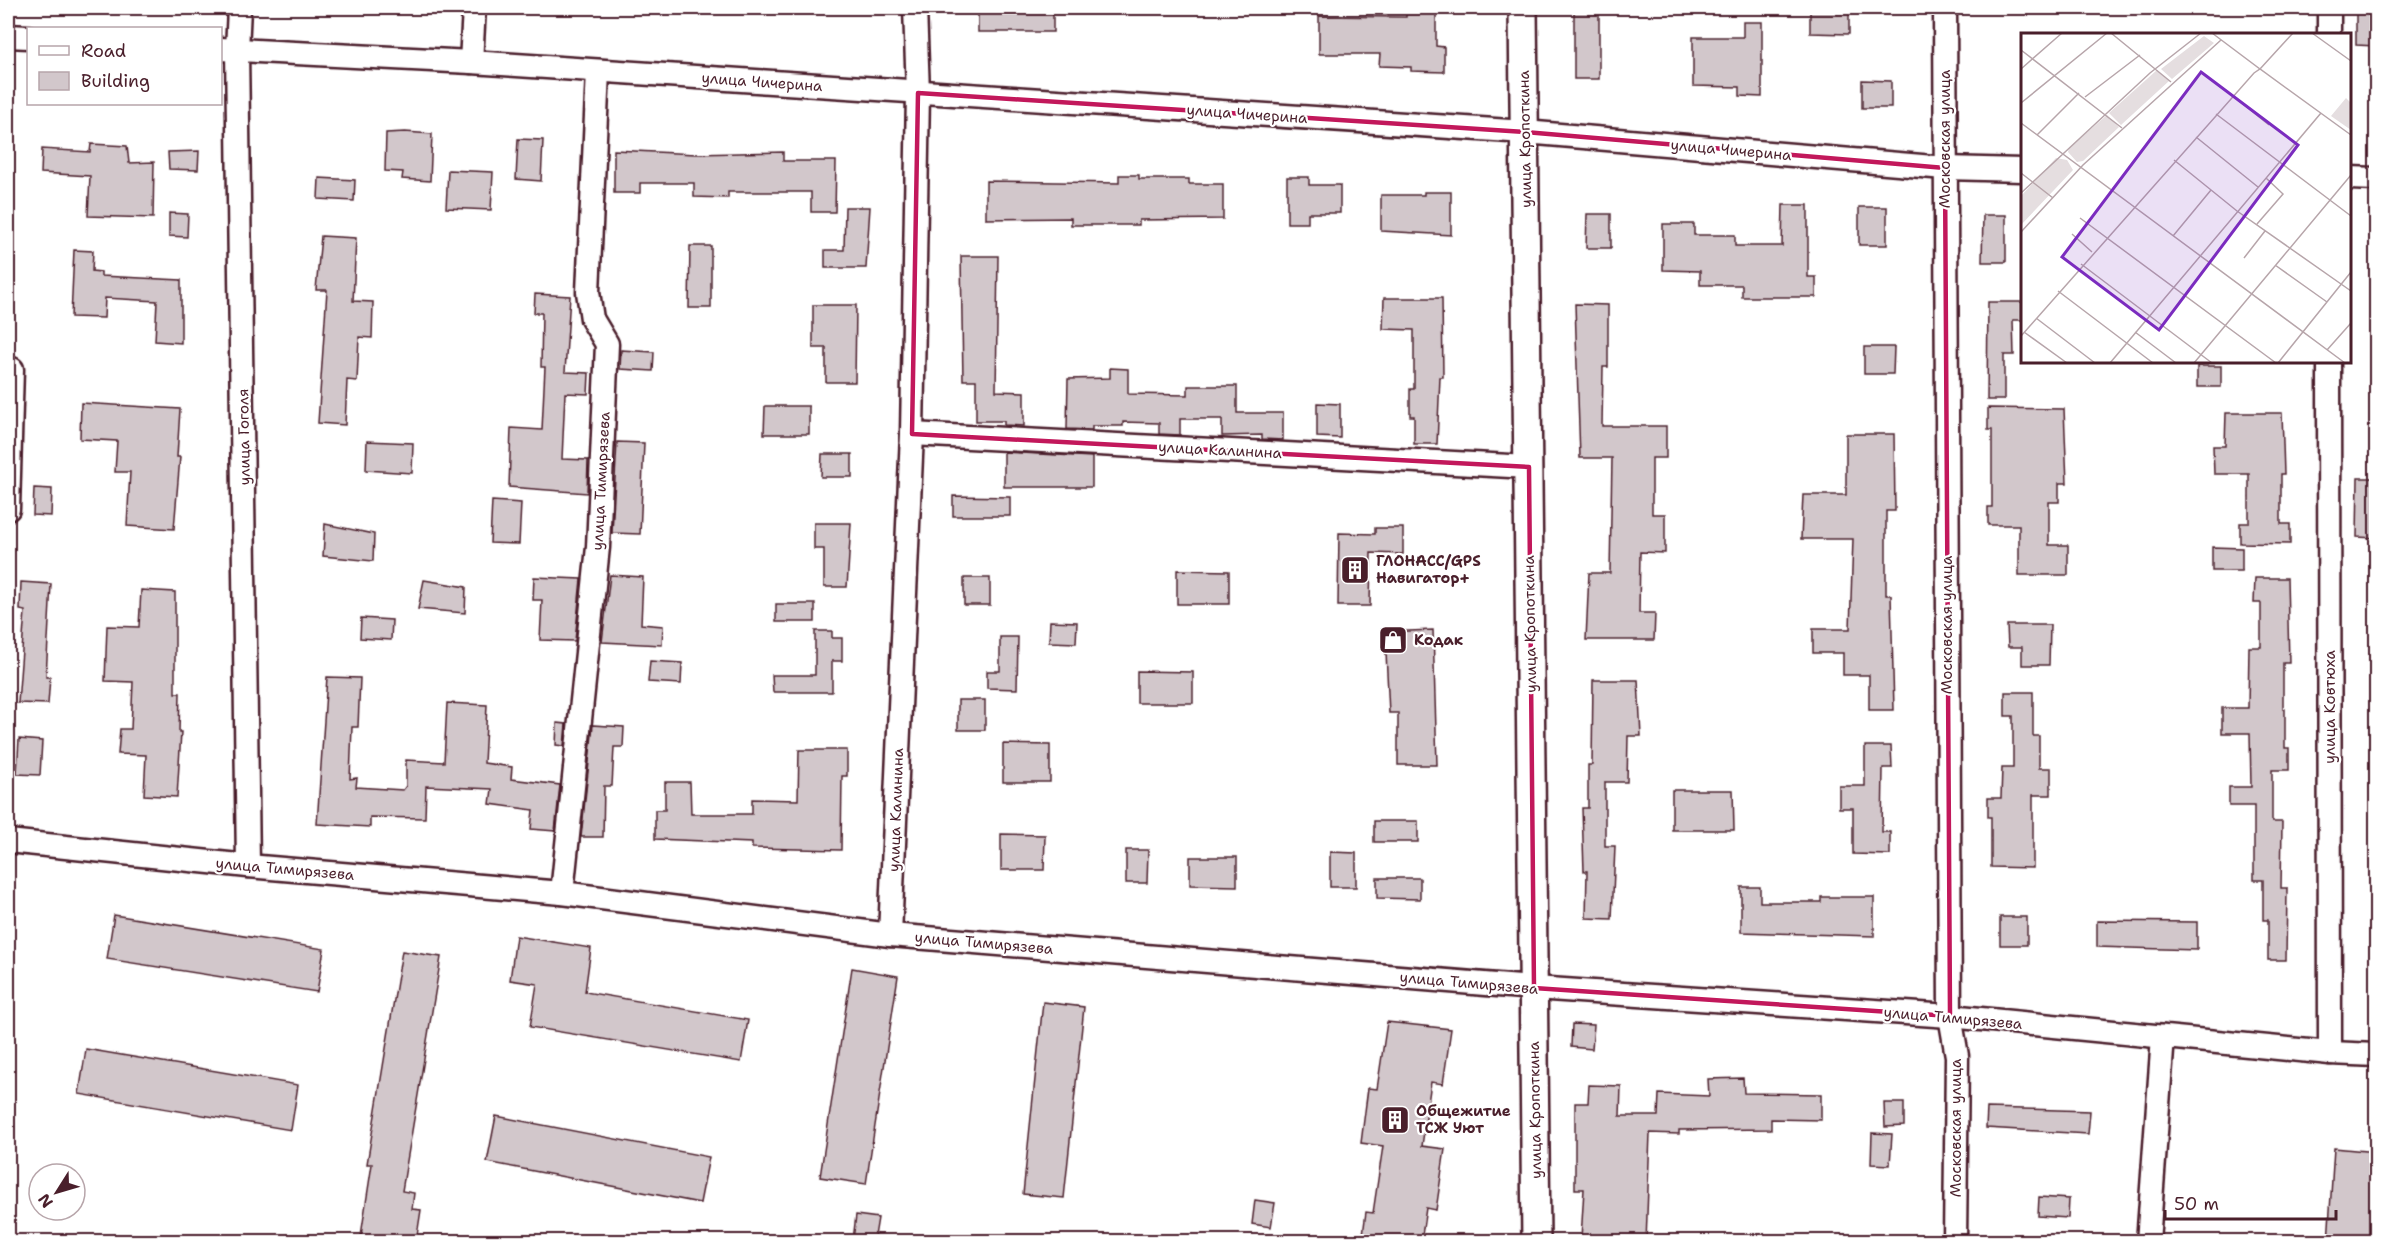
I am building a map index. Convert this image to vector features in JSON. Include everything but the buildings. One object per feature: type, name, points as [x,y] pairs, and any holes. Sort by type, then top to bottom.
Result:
[{"type":"main road","name":"улица Кропоткина","points":[[1523,8],[1536,1242]]},
{"type":"street","name":"улица Гоголя","points":[[239,8],[229,50],[248,866]]},
{"type":"street","points":[[471,62],[474,8]]},
{"type":"street","name":"улица Калинина","points":[[890,935],[912,434],[918,93],[915,8]]},
{"type":"street","name":"Московская улица","points":[[1945,8],[1950,1016],[1957,1056],[1955,1242]]},
{"type":"street","points":[[2329,8],[2329,33]]},
{"type":"street","points":[[8,36],[27,37]]},
{"type":"street","name":"улица Чичерина","points":[[229,50],[471,62],[1525,132],[1944,168],[2021,170]]},
{"type":"street","name":"улица Тимирязева","points":[[562,893],[598,547],[607,344],[592,319],[588,292],[598,71]]},
{"type":"street","points":[[2351,178],[2376,179]]},
{"type":"street","name":"улица Ковтюха","points":[[2329,363],[2330,1053]]},
{"type":"street","points":[[8,509],[12,369]]},
{"type":"street","name":"улица Калинина","points":[[912,434],[1529,467]]},
{"type":"street","name":"улица Тимирязева","points":[[8,841],[248,866],[562,893],[890,935],[1534,988],[1950,1016],[2330,1053],[2376,1055]]},
{"type":"street","points":[[2148,1242],[2163,1037]]},
{"type":"highlighted area","points":[[918,93],[1525,132],[1945,168],[1950,1016],[1534,988],[1529,467],[912,434]]},
{"type":"place","name":"ГЛОНАСС/GPS Навигатор+","points":[[1355,570]]},
{"type":"place","name":"Кодак","points":[[1393,640]]},
{"type":"place","name":"Общежитие ТСЖ Уют","points":[[1395,1120]]}]
